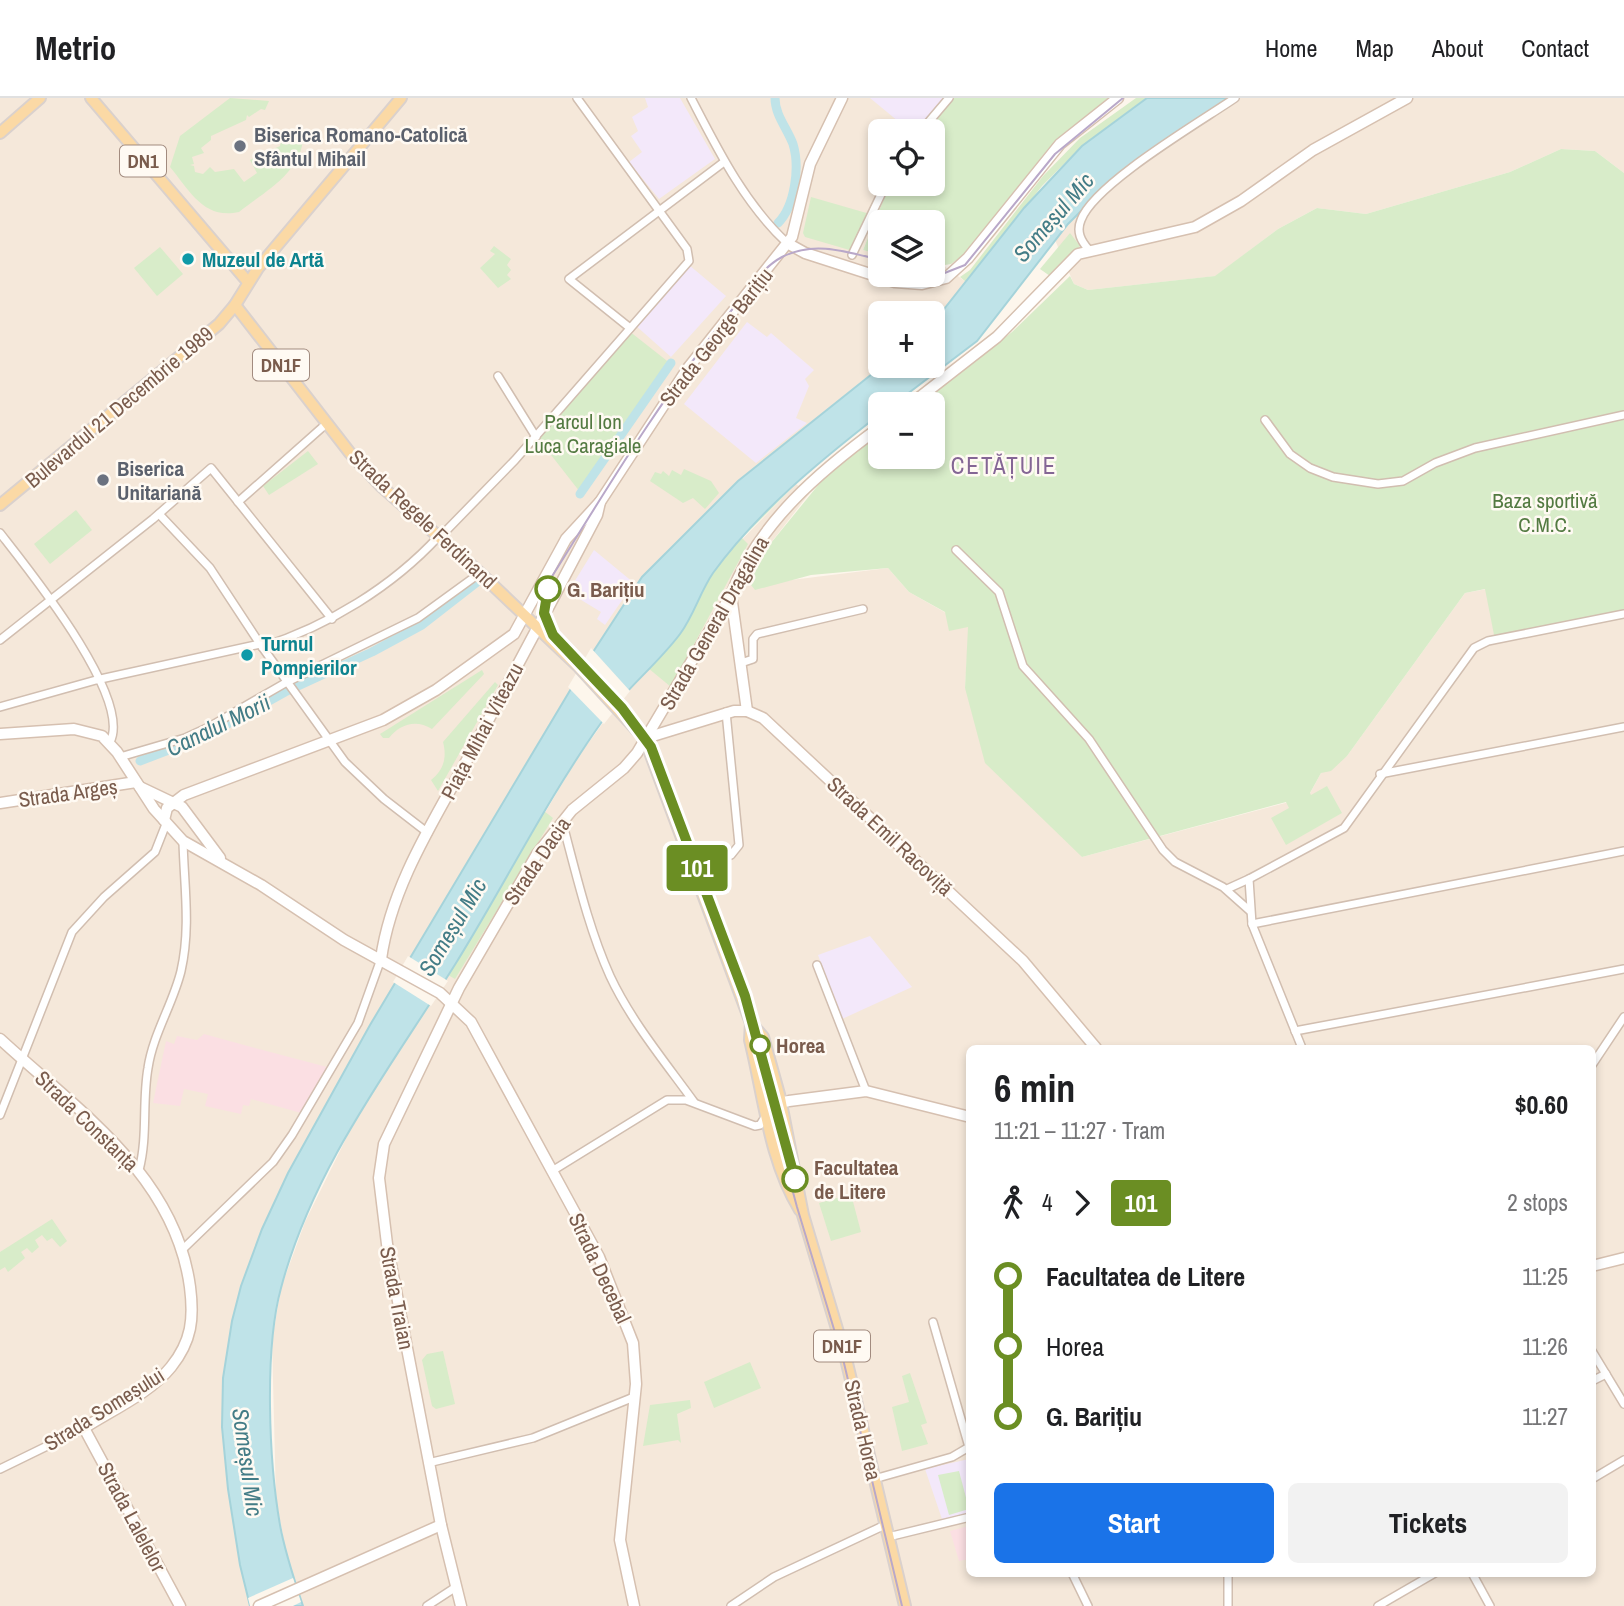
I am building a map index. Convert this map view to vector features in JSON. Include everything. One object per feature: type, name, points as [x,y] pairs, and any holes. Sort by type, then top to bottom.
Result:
[{"type":"main road","points":[[0,133],[40,98]]},
{"type":"main road","name":"DN1","points":[[91,98],[248,282]]},
{"type":"main road","name":"Bulevardul 21 Decembrie 1989","points":[[0,505],[219,324],[235,306],[248,282],[348,158],[401,98]]},
{"type":"main road","name":"Strada Regele Ferdinand","points":[[235,306],[326,424],[382,486],[480,573],[537,630]]},
{"type":"main road","name":"Strada Horea","points":[[537,630],[579,667],[645,738],[751,1023],[763,1037],[781,1102],[803,1215],[846,1359],[905,1606]]},
{"type":"main road","name":"Strada Horea","points":[[751,1023],[750,1040],[783,1181],[803,1215]]},
{"type":"street","points":[[691,98],[724,162],[766,222],[788,243],[805,253],[905,284],[936,282],[959,268],[1048,157],[1073,132],[1118,98]]},
{"type":"street","name":"Strada George Barițiu","points":[[523,615],[566,539],[600,502],[688,369],[788,243],[795,231],[810,164],[842,98]]},
{"type":"street","points":[[931,119],[949,98]]},
{"type":"street","points":[[1089,250],[1079,234],[1080,223],[1098,197],[1120,178],[1235,98]]},
{"type":"street","points":[[927,392],[990,344],[1068,263],[1089,250],[1163,237],[1213,218],[1312,150],[1407,98]]},
{"type":"street","points":[[0,707],[100,680],[293,638],[332,619],[391,578],[439,536],[536,437],[689,261],[687,249],[659,209],[575,99]]},
{"type":"street","points":[[629,328],[569,279],[724,162]]},
{"type":"street","points":[[852,255],[880,196]]},
{"type":"street","points":[[498,376],[536,437]]},
{"type":"street","points":[[1265,420],[1290,454],[1310,468],[1333,477],[1378,484],[1403,481],[1435,463],[1475,448],[1624,415]]},
{"type":"street","points":[[238,502],[326,424]]},
{"type":"street","name":"Strada General Dragalina","points":[[645,738],[731,595],[747,559],[798,497],[834,461],[868,436]]},
{"type":"street","points":[[0,640],[159,514],[211,468],[332,619]]},
{"type":"street","name":"Strada George Barițiu","points":[[537,630],[597,515],[600,502]]},
{"type":"street","points":[[159,514],[210,568],[261,645],[345,762],[384,799],[428,833]]},
{"type":"street","points":[[0,533],[51,600],[100,680],[114,729],[110,742]]},
{"type":"street","points":[[956,550],[999,592],[1023,666],[1089,739],[1163,850],[1175,862],[1227,889],[1250,911]]},
{"type":"street","points":[[120,757],[197,733],[288,683],[418,618],[480,573]]},
{"type":"street","points":[[645,738],[726,712],[747,711],[731,595]]},
{"type":"street","points":[[741,663],[753,659],[753,639],[757,634],[863,609]]},
{"type":"street","points":[[1227,889],[1335,835],[1351,818],[1380,774],[1479,644],[1624,614]]},
{"type":"street","name":"Piața Mihai Viteazu","points":[[172,803],[193,791],[383,720],[430,695],[509,639],[523,615]]},
{"type":"street","name":"Piața Mihai Viteazu","points":[[381,958],[396,899],[428,833],[537,630]]},
{"type":"street","points":[[667,704],[670,720],[683,726]]},
{"type":"street","name":"Strada Emil Racoviță","points":[[747,711],[772,726],[1023,961],[1093,1045]]},
{"type":"street","points":[[694,868],[731,855],[739,845],[726,712]]},
{"type":"street","points":[[1380,774],[1624,727]]},
{"type":"street","points":[[0,734],[81,730],[97,733],[110,742],[165,822],[183,841],[227,865]]},
{"type":"street","name":"Strada Dacia","points":[[453,1002],[537,854],[562,820],[624,768],[645,738]]},
{"type":"street","points":[[138,785],[182,807],[211,850],[227,865]]},
{"type":"street","name":"Strada Argeș","points":[[0,803],[138,785]]},
{"type":"street","points":[[0,1115],[72,932],[103,897],[155,852],[172,803]]},
{"type":"street","points":[[562,820],[586,912],[611,977],[639,1026],[694,1102]]},
{"type":"street","points":[[139,1170],[145,1140],[148,1066],[177,984],[184,949],[187,904],[183,841]]},
{"type":"street","points":[[1252,923],[1624,851]]},
{"type":"street","name":"Strada Decebal","points":[[227,865],[344,940],[401,969],[440,993],[453,1002],[482,1036],[599,1257],[633,1343],[636,1366],[634,1397],[620,1526],[622,1554],[634,1606]]},
{"type":"street","points":[[1250,879],[1252,923],[1301,1045]]},
{"type":"street","points":[[184,1248],[273,1162],[292,1135],[358,1023],[381,958]]},
{"type":"street","points":[[817,965],[866,1091]]},
{"type":"street","points":[[1295,1031],[1624,969]]},
{"type":"street","name":"Strada Traian","points":[[453,1002],[392,1122],[384,1144],[379,1178],[387,1244],[441,1525],[461,1606]]},
{"type":"street","points":[[1596,1059],[1624,1017]]},
{"type":"street","name":"Strada Constanța","points":[[0,1038],[86,1115],[139,1170],[160,1201],[184,1248]]},
{"type":"street","points":[[552,1171],[656,1105],[676,1098],[694,1102],[754,1126],[760,1125],[767,1114],[781,1102],[866,1091],[966,1116]]},
{"type":"street","name":"Strada Someșului","points":[[0,1469],[84,1428],[155,1382],[170,1368],[189,1338],[193,1311],[184,1248]]},
{"type":"street","points":[[1596,1265],[1624,1258]]},
{"type":"street","points":[[933,1322],[966,1437]]},
{"type":"street","points":[[1596,1358],[1624,1404]]},
{"type":"street","points":[[1596,1379],[1606,1374]]},
{"type":"street","points":[[429,1463],[534,1438],[634,1397]]},
{"type":"street","name":"Strada Lalelelor","points":[[84,1428],[180,1606]]},
{"type":"street","points":[[874,1479],[952,1457],[966,1449]]},
{"type":"street","points":[[1596,1477],[1624,1460]]},
{"type":"street","points":[[888,1537],[966,1518]]},
{"type":"street","points":[[259,1606],[441,1525]]},
{"type":"street","points":[[733,1605],[774,1577],[885,1525]]},
{"type":"street","points":[[1074,1577],[1088,1606]]},
{"type":"street","points":[[1228,1577],[1228,1606]]},
{"type":"street","points":[[1378,1606],[1428,1577]]},
{"type":"street","points":[[1474,1577],[1490,1606]]},
{"type":"street","points":[[427,1606],[456,1587]]},
{"type":"shaded area","points":[[0,98],[954,98],[936,119],[868,119],[868,196],[885,196],[879,210],[868,210],[868,238],[863,250],[868,251],[868,287],[945,287],[945,267],[966,282],[945,308],[945,301],[868,301],[868,377],[738,481],[642,577],[575,682],[370,1025],[276,1197],[241,1286],[232,1321],[223,1378],[222,1427],[228,1489],[240,1565],[250,1606],[0,1606]]},
{"type":"shaded area","points":[[645,98],[680,98],[715,159],[659,199],[629,162],[642,152],[631,136],[638,131],[632,117],[648,107]]},
{"type":"shaded area","points":[[870,98],[944,98],[926,119],[895,119]]},
{"type":"shaded area","points":[[1228,98],[1624,98],[1624,173],[1595,151],[1561,149],[1510,172],[1366,214],[1317,208],[1278,229],[1216,276],[1088,290],[1074,284],[1055,240],[1068,224],[1103,189]]},
{"type":"shaded area","points":[[689,265],[726,296],[671,357],[635,325]]},
{"type":"shaded area","points":[[747,322],[767,337],[771,333],[814,370],[805,379],[809,386],[796,418],[807,423],[756,463],[684,404]]},
{"type":"shaded area","points":[[796,484],[809,494],[745,576],[783,581],[888,568],[909,592],[969,626],[965,688],[1082,857],[1308,797],[1321,773],[1347,756],[1465,593],[1624,564],[1624,1606],[303,1606],[286,1552],[276,1499],[272,1341],[281,1288],[305,1222],[365,1100],[455,965],[578,757],[630,686],[669,647],[728,554]]},
{"type":"shaded area","points":[[594,550],[634,583],[605,625],[597,619],[601,612],[568,592]]},
{"type":"shaded area","points":[[870,936],[912,987],[842,1019],[818,955]]},
{"type":"shaded area","points":[[204,1034],[327,1067],[301,1113],[251,1099],[249,1106],[243,1105],[241,1114],[205,1106],[208,1094],[184,1089],[180,1106],[153,1103],[166,1041],[174,1044],[177,1036],[197,1040]]},
{"type":"shaded area","points":[[966,1460],[966,1516],[943,1522],[925,1469]]},
{"type":"shaded area","points":[[966,1527],[966,1560],[959,1561],[950,1531]]},
{"type":"green space","points":[[230,98],[269,101],[265,110],[261,109],[249,117],[247,115],[246,120],[211,136],[211,140],[201,148],[204,153],[192,157],[194,164],[190,165],[194,166],[195,172],[203,174],[210,167],[215,172],[234,169],[244,182],[257,173],[250,160],[280,146],[281,141],[303,136],[297,160],[289,171],[239,212],[227,213],[216,212],[199,202],[170,167],[180,136]]},
{"type":"green space","points":[[954,98],[1108,98],[1048,149],[964,255],[945,265],[945,210],[879,210],[885,196],[945,196],[945,119],[936,119]]},
{"type":"green space","points":[[1136,98],[1146,98],[1082,146],[1042,186],[966,282],[960,277],[970,270],[1043,176],[1080,138]]},
{"type":"green space","name":"Baza sportivă C.M.C.","points":[[1561,149],[1595,151],[1624,173],[1624,615],[1495,640],[1485,589],[1465,593],[1347,756],[1331,771],[1321,773],[1311,795],[1327,786],[1342,813],[1286,845],[1271,818],[1289,808],[1286,802],[1082,857],[985,763],[965,688],[968,627],[949,631],[945,612],[909,592],[888,568],[811,575],[755,590],[744,576],[828,473],[868,442],[868,469],[945,469],[945,392],[935,392],[1012,332],[1070,276],[1074,284],[1088,290],[1215,276],[1278,229],[1317,208],[1366,214],[1510,172]]},
{"type":"green space","points":[[811,197],[868,213],[853,251],[805,237],[803,233]]},
{"type":"green space","points":[[1070,233],[1080,246],[1050,276],[1040,269]]},
{"type":"green space","points":[[868,238],[868,251],[863,250]]},
{"type":"green space","points":[[494,246],[511,259],[507,265],[511,270],[507,275],[511,279],[498,288],[480,268],[495,254],[490,251]]},
{"type":"green space","points":[[160,247],[183,274],[157,296],[134,268]]},
{"type":"green space","name":"Parcul Ion Luca Caragiale","points":[[629,331],[671,364],[580,492],[537,437]]},
{"type":"green space","points":[[308,451],[318,464],[269,495],[263,486]]},
{"type":"green space","points":[[684,469],[711,481],[719,493],[705,509],[693,498],[683,503],[650,481],[655,472],[661,474],[663,471],[669,476],[672,470],[681,475]]},
{"type":"green space","points":[[796,484],[742,538],[748,544],[671,687],[648,668],[677,635],[690,614],[711,576],[707,567]]},
{"type":"green space","points":[[76,510],[92,530],[50,564],[34,544]]},
{"type":"green space","points":[[482,670],[484,674],[432,729],[420,724],[409,724],[398,729],[389,738],[383,738],[380,734]]},
{"type":"green space","points":[[495,682],[498,685],[438,791],[431,780],[443,763],[443,742]]},
{"type":"green space","points":[[544,811],[553,818],[455,979],[448,975]]},
{"type":"green space","points":[[851,1194],[861,1232],[831,1241],[819,1203]]},
{"type":"green space","points":[[52,1219],[67,1241],[60,1247],[52,1238],[47,1241],[42,1235],[35,1240],[39,1247],[32,1253],[27,1248],[21,1252],[25,1258],[8,1272],[5,1267],[0,1270],[0,1252]]},
{"type":"green space","points":[[443,1351],[455,1404],[436,1409],[432,1406],[422,1360],[427,1354]]},
{"type":"green space","points":[[750,1362],[761,1388],[714,1408],[704,1382]]},
{"type":"green space","points":[[910,1373],[927,1423],[921,1425],[928,1444],[902,1451],[892,1407],[909,1402],[902,1376]]},
{"type":"green space","points":[[690,1400],[691,1408],[677,1414],[681,1443],[678,1440],[643,1446],[650,1405]]},
{"type":"green space","points":[[959,1471],[966,1498],[966,1510],[949,1515],[938,1475]]},
{"type":"water","name":"Someșul Mic","points":[[1147,98],[1228,98],[1103,189],[1068,224],[977,341],[945,365],[945,308],[1024,208],[1082,146]]},
{"type":"water","name":"Someșul Mic","points":[[868,377],[928,378],[910,392],[868,392],[868,424],[770,508],[713,573],[680,634],[610,711],[581,752],[456,963],[333,1159],[295,1244],[281,1288],[272,1342],[270,1406],[276,1499],[284,1546],[303,1606],[250,1606],[240,1565],[228,1489],[222,1427],[223,1378],[232,1321],[241,1286],[262,1229],[288,1173],[370,1025],[593,652],[642,577],[738,481]]},
{"type":"pier","points":[[591,648],[630,691],[604,724],[568,687]]},
{"type":"pier","points":[[408,956],[448,981],[431,1006],[393,982]]},
{"type":"pier","points":[[293,1578],[301,1602],[293,1606],[250,1606],[248,1598]]},
{"type":"waterway","name":"Canalul Morii","points":[[775,98],[779,116],[793,144],[796,164],[792,197],[778,223]]},
{"type":"waterway","name":"Canalul Morii","points":[[580,494],[671,363]]},
{"type":"waterway","name":"Canalul Morii","points":[[140,761],[208,735],[285,692],[372,652],[422,625],[476,583]]},
{"type":"tram line","points":[[945,273],[965,265],[1055,154],[1123,98]]},
{"type":"tram line","points":[[868,257],[831,249],[806,249],[782,257],[761,274],[655,414],[541,594],[538,610],[547,638],[619,712],[643,742],[743,1007],[797,1207],[843,1359],[902,1606]]},
{"type":"tram line","name":"101","points":[[548,589],[544,601],[547,626],[622,708],[651,747],[745,996],[795,1179]]},
{"type":"place","name":"Biserica Romano-Catolică Sfântul Mihail","points":[[240,146]]},
{"type":"place","name":"Muzeul de Artă","points":[[188,259]]},
{"type":"place","name":"Biserica Unitariană","points":[[103,480]]},
{"type":"place","name":"G. Barițiu","points":[[548,589]]},
{"type":"place","name":"Turnul Pompierilor","points":[[247,655]]},
{"type":"place","name":"Horea","points":[[760,1045]]},
{"type":"place","name":"Facultatea de Litere","points":[[795,1179]]},
{"type":"district","name":"CETĂȚUIE","points":[[1004,465]]}]
